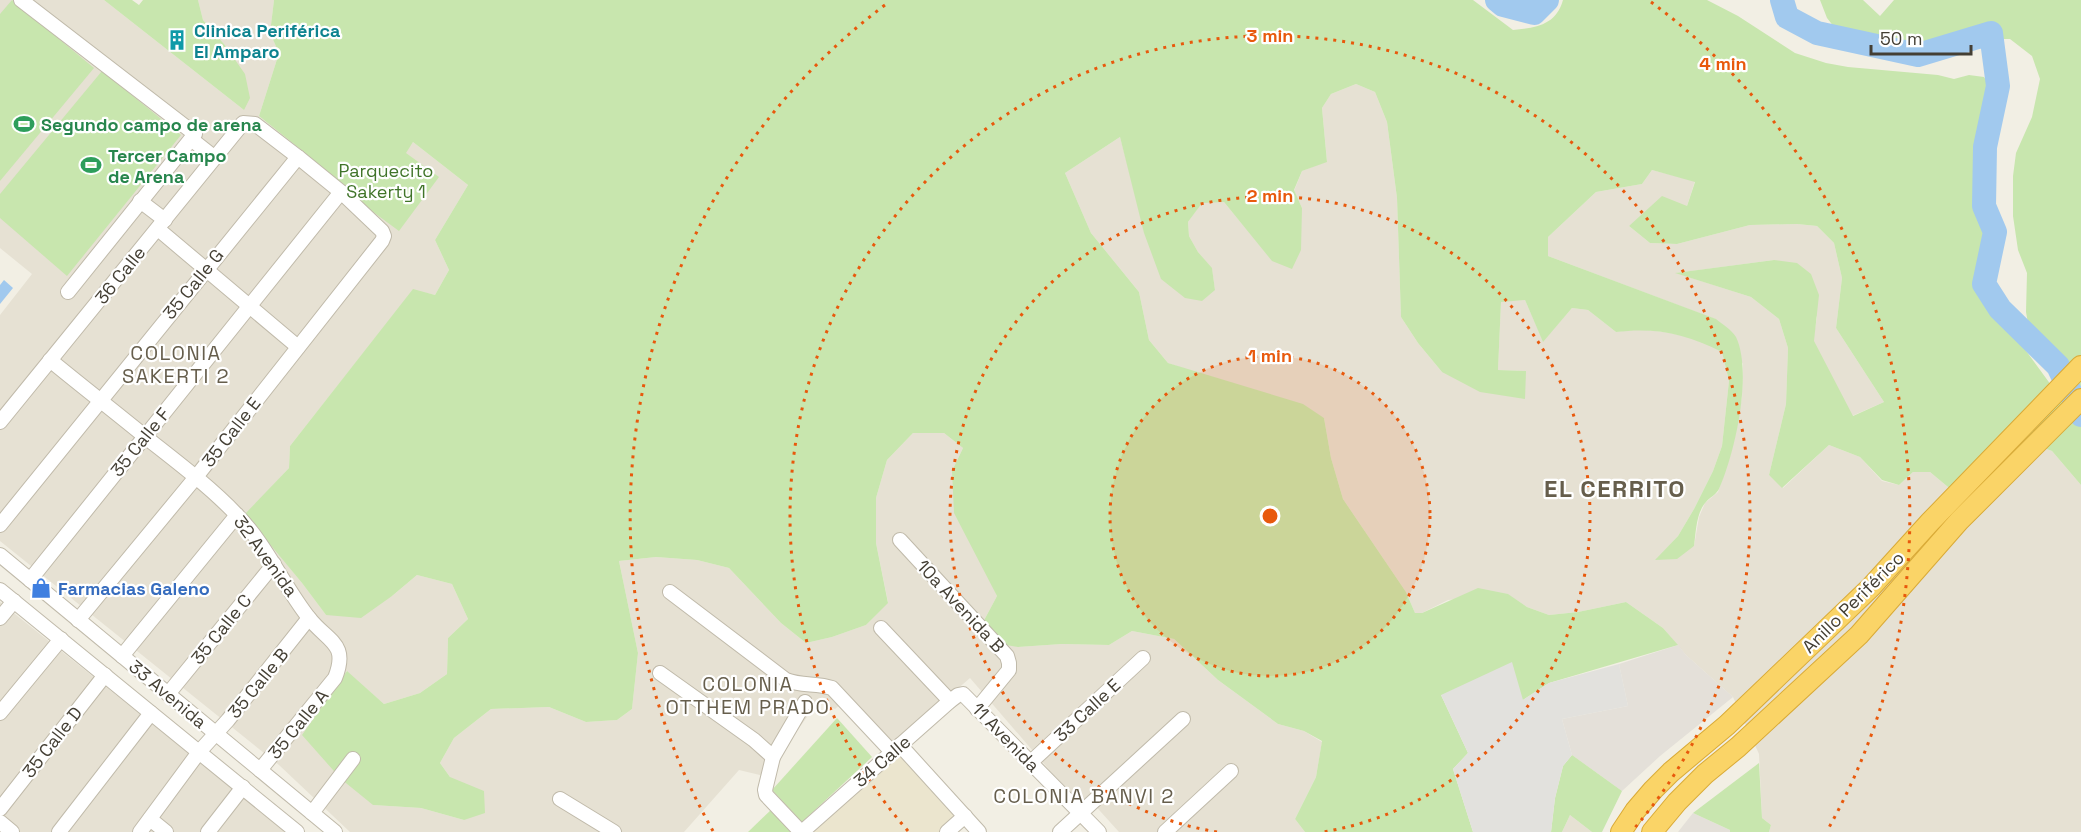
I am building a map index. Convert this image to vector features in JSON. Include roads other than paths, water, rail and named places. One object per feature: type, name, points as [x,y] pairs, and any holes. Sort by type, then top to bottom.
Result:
[{"type":"highway","name":"Anillo Periférico","points":[[1621,832],[1635,810],[1653,790],[1727,725],[1871,587],[1930,522],[2081,366]]},
{"type":"highway","name":"Anillo Periférico","points":[[1652,832],[1691,788],[1859,634],[1959,521],[2081,399]]},
{"type":"street","points":[[21,0],[195,134],[68,292]]},
{"type":"street","name":"36 Calle","points":[[0,422],[243,123],[255,124],[298,157]]},
{"type":"street","points":[[191,139],[215,158]]},
{"type":"street","points":[[298,157],[341,192]]},
{"type":"street","name":"35 Calle G","points":[[0,525],[298,157]]},
{"type":"street","name":"35 Calle E","points":[[78,620],[196,477],[382,241],[384,236],[379,226],[341,192]]},
{"type":"street","name":"35 Calle F","points":[[30,580],[341,192]]},
{"type":"street","points":[[140,201],[205,269],[298,347]]},
{"type":"street","name":"32 Avenida","points":[[50,360],[196,477],[237,515],[274,564],[309,618],[335,645],[341,655],[340,666],[335,678]]},
{"type":"street","points":[[122,656],[237,515]]},
{"type":"street","name":"10a Avenida B","points":[[900,540],[1007,656],[1008,670],[977,709]]},
{"type":"street","name":"33 Avenida","points":[[0,555],[335,832]]},
{"type":"street","name":"35 Calle C","points":[[168,694],[274,564]]},
{"type":"street","name":"33 Avenida","points":[[0,590],[243,787],[293,831]]},
{"type":"street","points":[[670,592],[786,680],[797,684],[822,685],[832,688],[979,832]]},
{"type":"street","points":[[0,618],[14,601]]},
{"type":"street","name":"35 Calle B","points":[[140,832],[199,752],[309,618]]},
{"type":"street","name":"11 Avenida","points":[[881,628],[950,701]]},
{"type":"street","points":[[0,713],[61,639]]},
{"type":"street","name":"33 Calle E","points":[[1031,762],[1143,658]]},
{"type":"street","points":[[660,673],[754,740],[773,757]]},
{"type":"street","name":"35 Calle D","points":[[0,809],[105,675]]},
{"type":"street","name":"35 Calle A","points":[[260,770],[335,678]]},
{"type":"street","name":"11 Avenida","points":[[963,694],[1081,812],[1098,832]]},
{"type":"street","name":"34 Calle","points":[[801,832],[950,701],[963,694]]},
{"type":"street","points":[[801,832],[766,795],[765,782],[773,757],[805,702]]},
{"type":"street","points":[[59,832],[151,713]]},
{"type":"street","points":[[1060,832],[1183,718]]},
{"type":"street","points":[[312,813],[353,759]]},
{"type":"street","points":[[1165,832],[1231,771]]},
{"type":"street","points":[[208,832],[243,787]]},
{"type":"street","points":[[560,799],[614,832]]},
{"type":"street","points":[[947,832],[965,816]]},
{"type":"street","points":[[150,819],[166,832]]},
{"type":"street","points":[[0,822],[12,832]]},
{"type":"water","points":[[4,280],[13,288],[0,304],[0,285]]},
{"type":"waterway","points":[[1497,0],[1503,5],[1534,13],[1547,0]]},
{"type":"waterway","points":[[1782,0],[1787,17],[1817,33],[1918,55],[1991,33],[1998,86],[1985,147],[1984,206],[1995,232],[1984,284],[2000,309],[2058,366],[2081,415]]},
{"type":"place","name":"Clinica Periférica El Amparo","points":[[177,40]]},
{"type":"place","name":"Segundo campo de arena","points":[[24,124]]},
{"type":"place","name":"Tercer Campo de Arena","points":[[91,165]]},
{"type":"place","name":"Farmacias Galeno","points":[[41,588]]},
{"type":"district","name":"COLONIA SAKERTI 2","points":[[176,364]]},
{"type":"district","name":"EL CERRITO","points":[[1615,488]]},
{"type":"district","name":"COLONIA OTTHEM PRADO","points":[[748,696]]},
{"type":"district","name":"COLONIA BANVI 2","points":[[1084,796]]},
{"type":"park label","name":"Parquecito Sakerty 1","points":[[386,180]]}]
